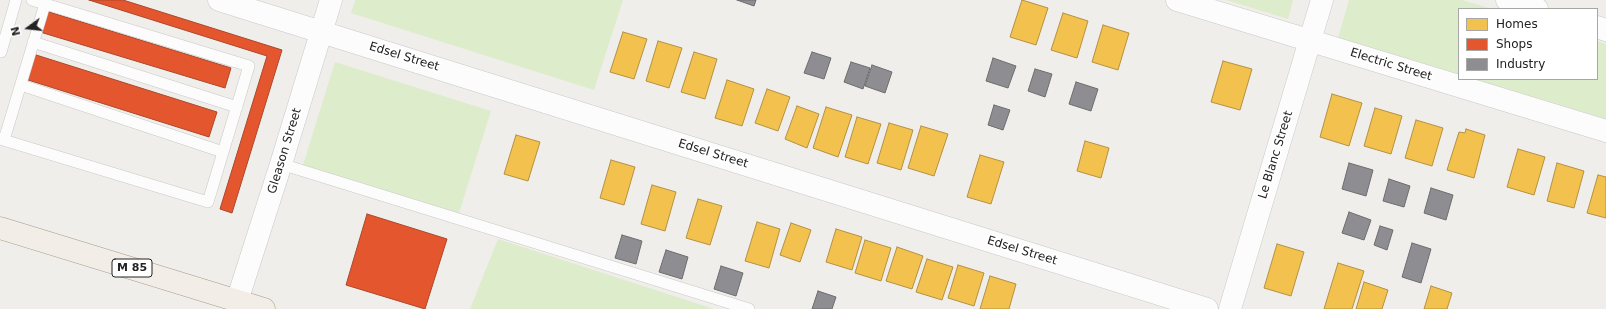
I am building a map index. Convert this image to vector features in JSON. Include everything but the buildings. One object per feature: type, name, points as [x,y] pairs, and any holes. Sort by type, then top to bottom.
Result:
[{"type":"main road","name":"M 85","points":[[0,228],[264,309]]},
{"type":"street","name":"Edsel Street","points":[[219,0],[1207,309]]},
{"type":"street","name":"Gleason Street","points":[[237,300],[281,164],[331,0]]},
{"type":"street","name":"Electric Street","points":[[1177,0],[1606,131]]},
{"type":"street","name":"Le Blanc Street","points":[[1230,309],[1322,0]]},
{"type":"street","points":[[1508,0],[1534,8]]},
{"type":"lane","points":[[1,52],[16,0]]},
{"type":"lane","points":[[32,0],[249,66],[208,202],[2,140],[21,85],[45,4]]},
{"type":"lane","points":[[33,42],[237,107]]},
{"type":"lane","points":[[21,85],[224,152]]},
{"type":"lane","points":[[281,164],[749,309]]},
{"type":"green space","points":[[355,0],[623,0],[594,90],[351,13]]},
{"type":"green space","points":[[1226,0],[1293,0],[1288,19]]},
{"type":"green space","points":[[1349,0],[1462,0],[1489,8],[1458,8],[1458,74],[1338,38]]},
{"type":"green space","points":[[1598,41],[1606,44],[1606,119],[1477,80],[1598,80]]},
{"type":"green space","points":[[335,62],[491,111],[459,213],[303,165]]},
{"type":"green space","points":[[498,239],[714,309],[470,309]]}]
